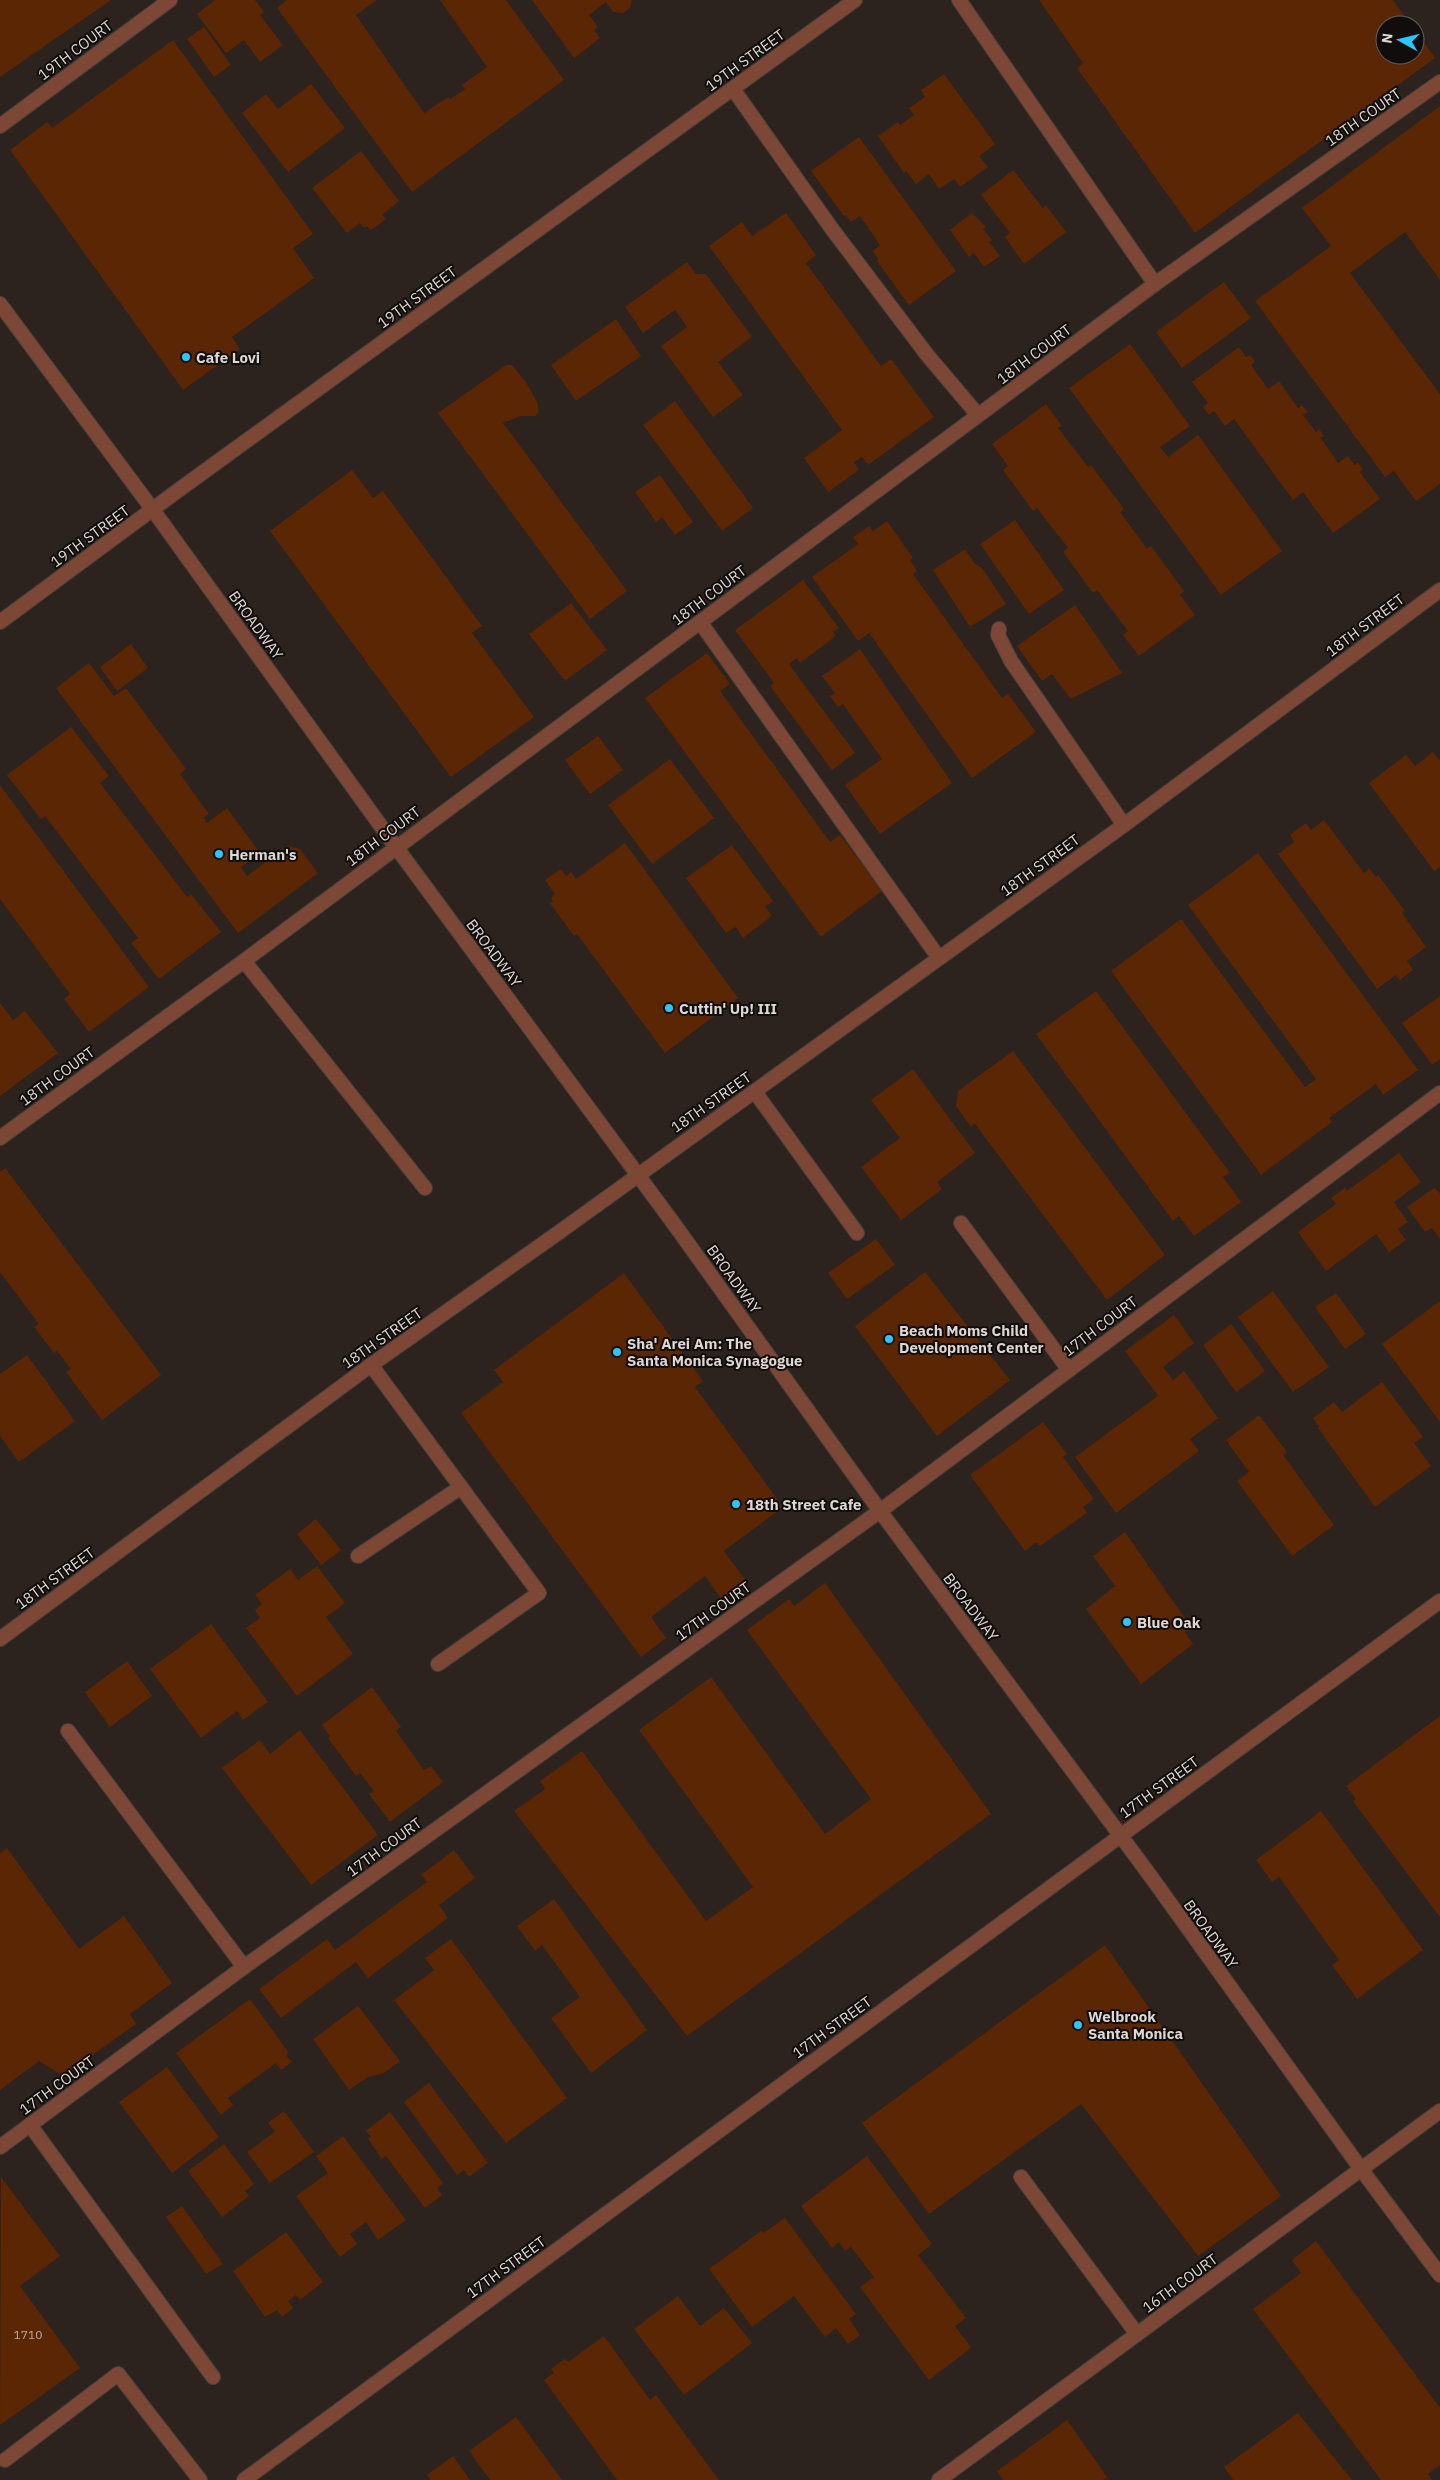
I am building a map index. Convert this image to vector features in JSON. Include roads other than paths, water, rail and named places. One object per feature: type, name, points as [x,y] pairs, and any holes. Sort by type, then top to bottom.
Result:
[{"type":"street","name":"19TH COURT","points":[[0,126],[170,0]]},
{"type":"street","name":"19TH STREET","points":[[0,622],[855,0]]},
{"type":"street","points":[[960,0],[1154,284]]},
{"type":"street","name":"18TH COURT","points":[[0,1138],[244,961],[1154,284],[1440,82]]},
{"type":"street","points":[[733,88],[832,229],[928,356],[978,415]]},
{"type":"street","name":"BROADWAY","points":[[0,304],[153,510],[396,847],[638,1174],[880,1511],[1121,1836],[1361,2169],[1440,2275]]},
{"type":"street","name":"18TH STREET","points":[[0,1639],[371,1365],[755,1092],[1124,824],[1440,590]]},
{"type":"street","points":[[700,622],[939,958]]},
{"type":"street","points":[[999,629],[998,635],[1011,661],[1124,824]]},
{"type":"street","points":[[244,961],[425,1188]]},
{"type":"street","points":[[755,1092],[857,1233]]},
{"type":"street","name":"17TH COURT","points":[[0,2147],[244,1967],[880,1511],[1440,1093]]},
{"type":"street","points":[[961,1223],[1069,1370]]},
{"type":"street","points":[[371,1365],[539,1593],[438,1664]]},
{"type":"street","points":[[358,1556],[461,1487]]},
{"type":"street","name":"17TH STREET","points":[[244,2480],[1440,1601]]},
{"type":"street","points":[[68,1731],[244,1967]]},
{"type":"street","name":"16TH COURT","points":[[939,2480],[1440,2111]]},
{"type":"street","points":[[30,2125],[213,2377]]},
{"type":"street","points":[[1021,2177],[1137,2334]]},
{"type":"street","points":[[5,2460],[118,2374],[200,2480]]},
{"type":"place","name":"Cafe Lovi","points":[[186,357]]},
{"type":"place","name":"Herman's","points":[[219,854]]},
{"type":"place","name":"Cuttin' Up! III","points":[[669,1008]]},
{"type":"place","name":"Beach Moms Child Development Center","points":[[889,1339]]},
{"type":"place","name":"Sha' Arei Am: The Santa Monica Synagogue","points":[[617,1352]]},
{"type":"place","name":"18th Street Cafe","points":[[736,1504]]},
{"type":"place","name":"Blue Oak","points":[[1127,1622]]},
{"type":"place","name":"Welbrook Santa Monica","points":[[1078,2025]]}]
